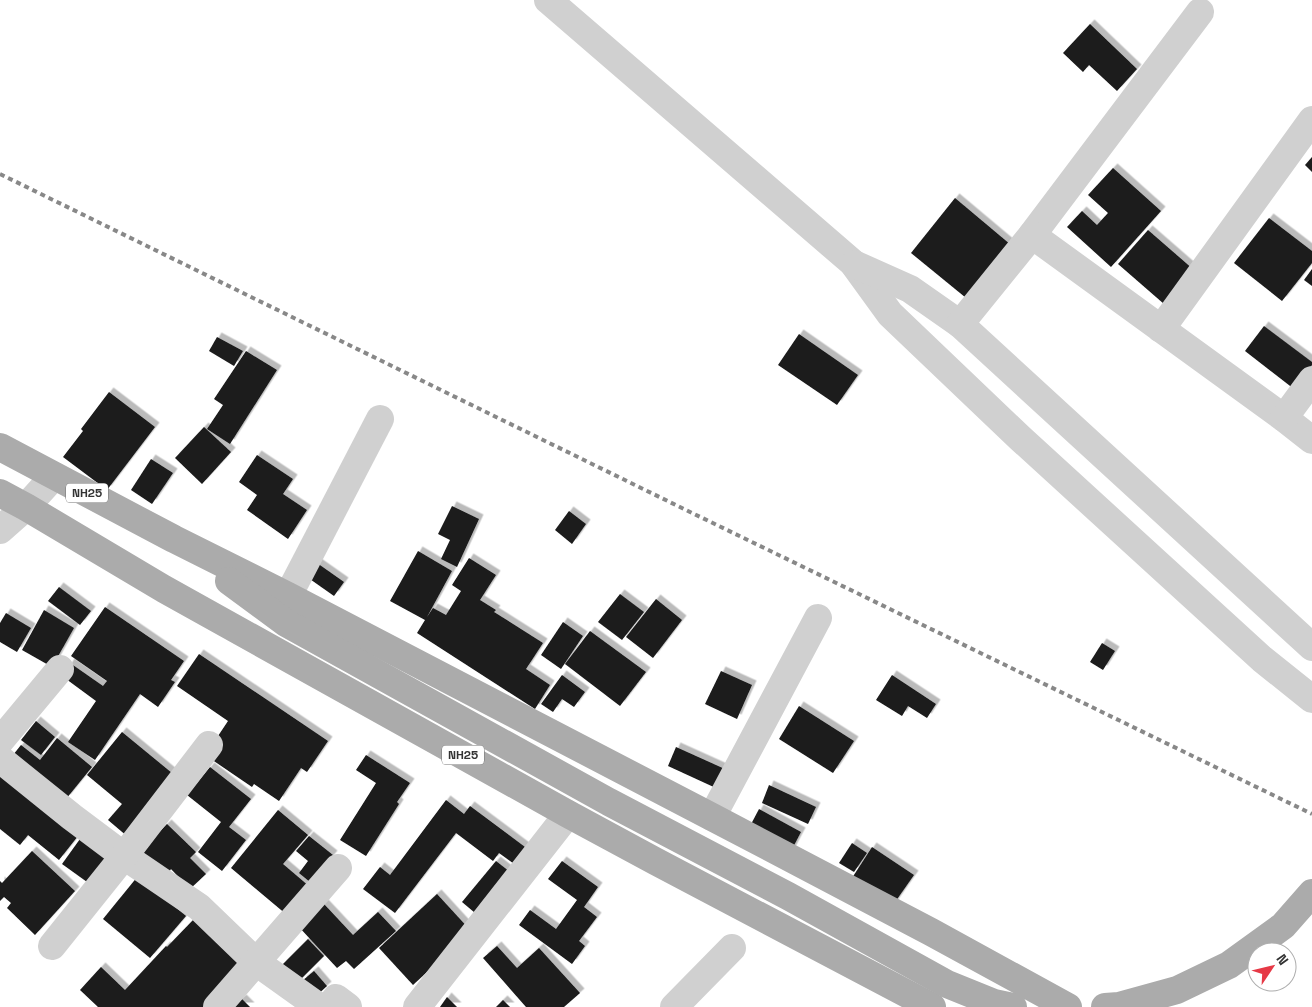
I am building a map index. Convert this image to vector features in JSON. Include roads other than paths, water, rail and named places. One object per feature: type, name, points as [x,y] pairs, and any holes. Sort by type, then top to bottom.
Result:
[{"type":"main road","name":"NH25","points":[[0,447],[712,817],[931,932],[1068,1007]]},
{"type":"main road","name":"NH25","points":[[0,493],[185,600],[568,814],[932,1007]]},
{"type":"main road","points":[[174,539],[286,624],[947,984],[994,1003],[1013,1007]]},
{"type":"main road","points":[[185,600],[286,624]]},
{"type":"main road","points":[[1105,1007],[1119,1006],[1177,990],[1230,965],[1283,926],[1312,893]]},
{"type":"street","points":[[548,0],[853,263],[890,314],[1020,438],[1262,659],[1312,699]]},
{"type":"street","points":[[960,324],[1032,235],[1200,12]]},
{"type":"street","points":[[1161,329],[1312,120]]},
{"type":"street","points":[[1032,235],[1312,440]]},
{"type":"street","points":[[853,263],[910,289],[960,324],[1312,647]]},
{"type":"street","points":[[1284,418],[1312,380]]},
{"type":"street","points":[[288,596],[380,419]]},
{"type":"street","points":[[0,530],[26,507],[54,476]]},
{"type":"street","points":[[712,817],[818,618]]},
{"type":"street","points":[[0,740],[60,669]]},
{"type":"street","points":[[52,946],[209,745]]},
{"type":"street","points":[[0,759],[124,856],[199,907],[256,962],[319,1007]]},
{"type":"street","points":[[417,1007],[568,814]]},
{"type":"street","points":[[217,1007],[338,868]]},
{"type":"street","points":[[674,1007],[732,948]]},
{"type":"street","points":[[329,1007],[336,998],[348,1007]]},
{"type":"railway","points":[[0,174],[1312,814]]}]
